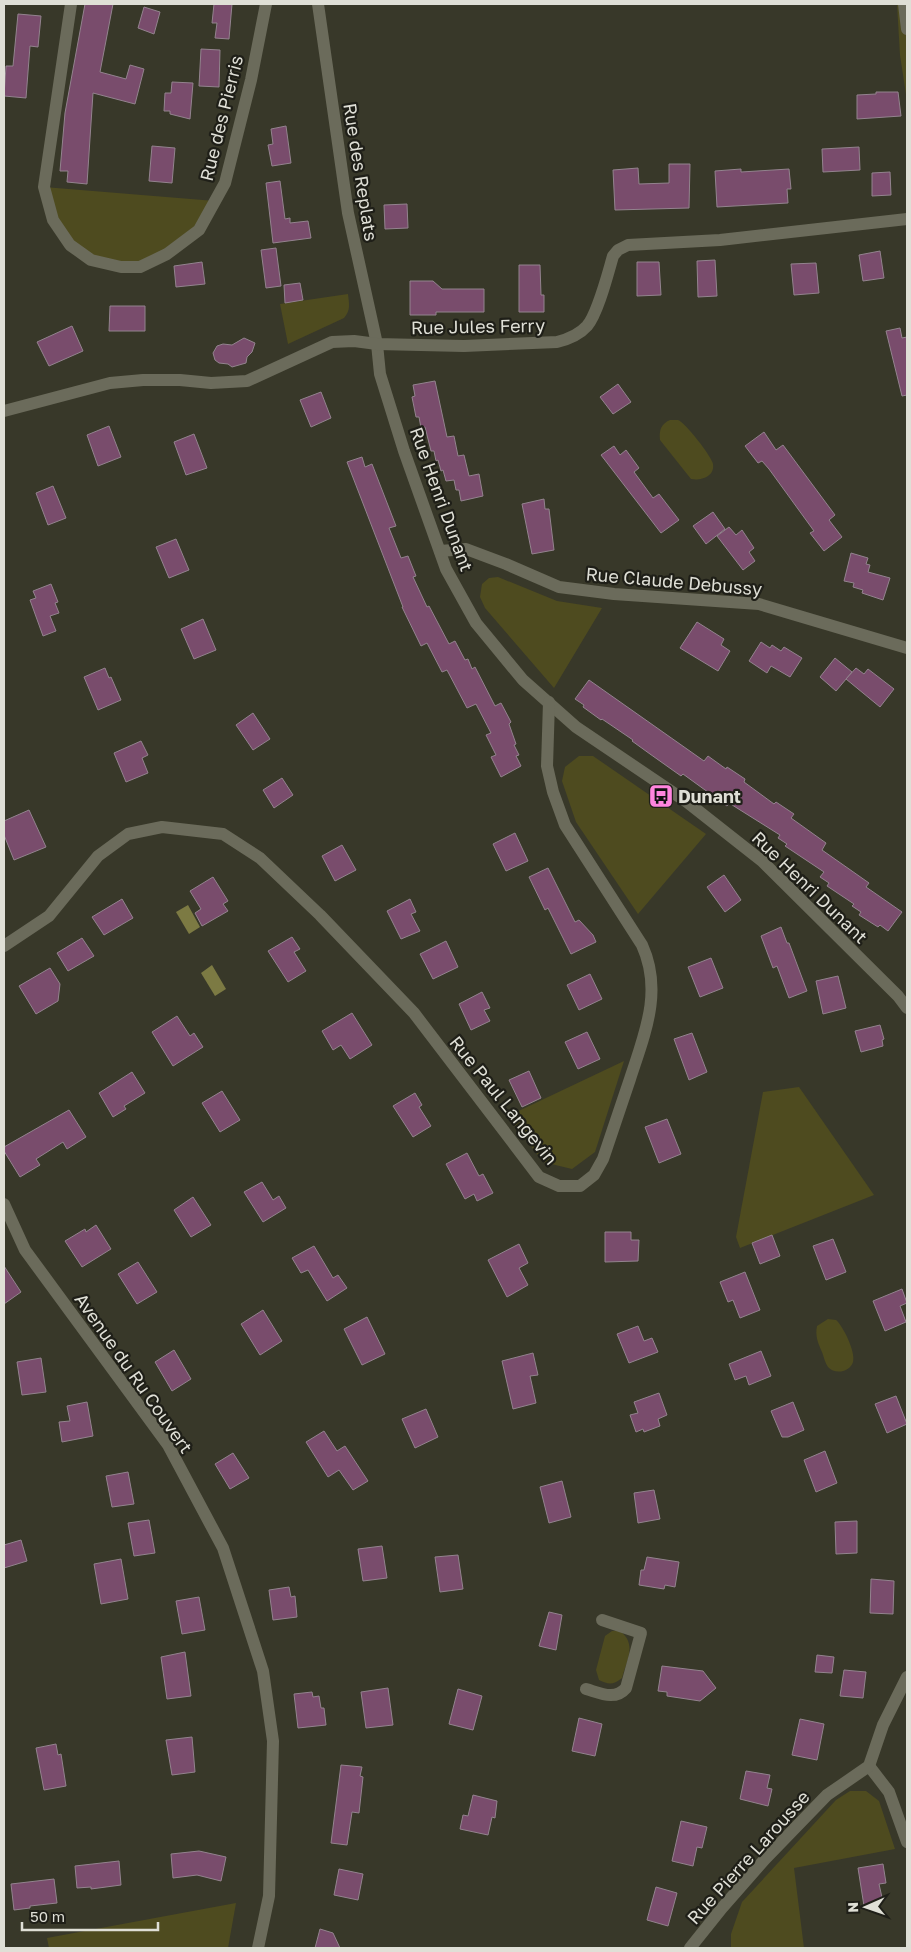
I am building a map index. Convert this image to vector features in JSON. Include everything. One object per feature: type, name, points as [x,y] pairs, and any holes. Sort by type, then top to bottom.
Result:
[{"type":"street","name":"Rue des Pierris","points":[[71,4],[44,187],[53,220],[70,245],[91,260],[121,268],[140,267],[167,254],[199,230],[222,189],[251,80],[266,4]]},
{"type":"street","name":"Rue des Replats","points":[[318,4],[348,213],[377,344]]},
{"type":"street","points":[[904,4],[907,29]]},
{"type":"street","name":"Rue Jules Ferry","points":[[4,411],[110,383],[143,380],[247,381],[332,342],[354,341],[377,344],[464,346],[557,342],[579,334],[588,325],[613,256],[623,247],[634,243],[720,240],[907,219]]},
{"type":"street","name":"Rue Henri Dunant","points":[[377,344],[380,374],[404,451],[446,569],[476,623],[523,680],[576,727],[687,802],[762,861],[898,996],[907,1008]]},
{"type":"street","name":"Rue Claude Debussy","points":[[440,551],[466,549],[559,587],[614,594],[759,604],[907,648]]},
{"type":"street","name":"Rue Paul Langevin","points":[[4,946],[49,916],[98,856],[128,834],[162,827],[223,834],[260,858],[320,915],[414,1014],[539,1176],[559,1186],[580,1186],[594,1175],[603,1159],[650,1015],[651,983],[648,957],[642,945],[565,825],[553,792],[547,766],[549,702]]},
{"type":"street","name":"Avenue du Ru Couvert","points":[[4,1204],[8,1223],[25,1250],[168,1445],[223,1548],[263,1671],[274,1741],[269,1896],[258,1948]]},
{"type":"street","points":[[586,1689],[615,1696],[621,1694],[626,1688],[641,1633],[602,1620]]},
{"type":"street","points":[[907,1677],[883,1725],[868,1766],[889,1792],[907,1842]]},
{"type":"street","name":"Rue Pierre Larousse","points":[[696,1945],[722,1908],[765,1859],[827,1795],[868,1766]]},
{"type":"shaded area","points":[[897,4],[907,4],[907,101],[900,55]]},
{"type":"shaded area","points":[[44,187],[215,201],[199,230],[167,254],[121,267],[70,245]]},
{"type":"shaded area","points":[[348,294],[349,310],[344,318],[288,344],[280,304]]},
{"type":"shaded area","points":[[670,420],[681,422],[708,454],[713,464],[712,472],[709,475],[699,479],[691,479],[660,440],[661,428],[664,423]]},
{"type":"shaded area","points":[[498,577],[557,601],[602,608],[554,688],[485,608],[480,597],[482,584],[489,578]]},
{"type":"shaded area","points":[[579,756],[593,756],[706,834],[638,914],[576,822],[562,781],[565,767]]},
{"type":"shaded area","points":[[188,905],[200,927],[189,934],[176,912]]},
{"type":"shaded area","points":[[212,965],[226,989],[215,996],[201,973]]},
{"type":"shaded area","points":[[624,1061],[595,1152],[572,1169],[543,1162],[508,1116]]},
{"type":"shaded area","points":[[799,1087],[874,1195],[740,1248],[736,1237],[763,1092]]},
{"type":"shaded area","points":[[828,1319],[836,1320],[839,1323],[853,1352],[853,1362],[846,1370],[834,1371],[825,1362],[816,1333],[817,1326]]},
{"type":"shaded area","points":[[612,1631],[620,1631],[625,1636],[628,1641],[629,1653],[622,1678],[616,1682],[608,1683],[599,1680],[596,1670],[605,1636]]},
{"type":"shaded area","points":[[850,1791],[866,1791],[879,1801],[895,1849],[794,1868],[804,1948],[731,1948],[731,1934],[742,1902],[836,1800]]},
{"type":"shaded area","points":[[236,1903],[228,1948],[49,1948],[47,1938]]},
{"type":"building","points":[[85,4],[113,4],[100,72],[126,79],[130,65],[144,69],[135,104],[93,93],[87,184],[67,182],[68,171],[60,171],[65,113]]},
{"type":"building","points":[[214,4],[232,4],[229,39],[215,38],[217,23],[212,23]]},
{"type":"building","points":[[144,7],[160,12],[154,34],[138,28]]},
{"type":"building","points":[[18,14],[41,16],[38,47],[30,46],[26,98],[4,96],[6,66],[13,66]]},
{"type":"building","points":[[201,49],[220,50],[219,87],[199,86]]},
{"type":"building","points":[[172,82],[193,83],[190,119],[170,114],[170,111],[164,111],[165,93],[171,93]]},
{"type":"building","points":[[876,92],[898,92],[901,116],[857,119],[857,95],[876,94]]},
{"type":"building","points":[[286,126],[291,163],[272,166],[268,145],[273,144],[271,129]]},
{"type":"building","points":[[152,146],[175,148],[172,183],[149,181]]},
{"type":"building","points":[[859,147],[860,170],[823,172],[822,149]]},
{"type":"building","points":[[669,164],[690,164],[689,208],[615,210],[613,170],[638,168],[639,184],[669,183]]},
{"type":"building","points":[[741,169],[741,172],[789,169],[791,189],[787,189],[788,203],[717,207],[715,171]]},
{"type":"building","points":[[890,172],[891,195],[872,196],[872,173]]},
{"type":"building","points":[[280,181],[285,219],[290,218],[290,223],[308,221],[311,238],[273,243],[266,183]]},
{"type":"building","points":[[407,204],[408,228],[385,229],[384,205]]},
{"type":"building","points":[[276,248],[281,286],[266,288],[261,250]]},
{"type":"building","points":[[880,251],[884,278],[863,281],[859,255]]},
{"type":"building","points":[[715,260],[717,296],[698,297],[697,261]]},
{"type":"building","points":[[202,262],[205,284],[176,287],[174,266]]},
{"type":"building","points":[[637,262],[659,262],[661,295],[637,296]]},
{"type":"building","points":[[816,263],[819,293],[794,295],[791,264]]},
{"type":"building","points":[[519,265],[540,265],[541,295],[544,295],[544,312],[519,312]]},
{"type":"building","points":[[410,281],[433,281],[442,289],[484,289],[484,312],[436,312],[436,315],[410,315]]},
{"type":"building","points":[[300,283],[303,300],[285,303],[284,285]]},
{"type":"building","points":[[110,306],[145,306],[145,331],[109,331]]},
{"type":"building","points":[[72,326],[83,351],[49,366],[37,342]]},
{"type":"building","points":[[900,328],[902,338],[907,337],[907,395],[902,396],[886,331]]},
{"type":"building","points":[[244,338],[255,343],[252,352],[247,357],[246,363],[232,367],[215,360],[213,353],[217,346],[223,344],[232,345]]},
{"type":"building","points":[[435,381],[447,437],[454,436],[458,456],[464,455],[469,476],[479,474],[483,496],[461,501],[459,490],[456,490],[454,480],[446,481],[438,460],[436,461],[434,451],[431,451],[425,427],[421,428],[419,417],[416,417],[412,397],[415,396],[413,385]]},
{"type":"building","points":[[618,384],[631,402],[613,414],[600,397]]},
{"type":"building","points":[[321,392],[331,418],[311,427],[300,400]]},
{"type":"building","points":[[109,426],[121,457],[98,466],[87,435]]},
{"type":"building","points":[[764,432],[776,450],[783,445],[835,515],[829,520],[842,537],[824,551],[810,533],[814,531],[769,469],[762,461],[758,463],[745,446]]},
{"type":"building","points":[[194,434],[207,468],[186,475],[174,442]]},
{"type":"building","points":[[614,446],[620,455],[626,450],[639,468],[634,472],[653,498],[659,494],[679,520],[661,533],[601,455]]},
{"type":"building","points":[[362,457],[365,467],[372,464],[396,526],[389,528],[401,558],[408,556],[416,576],[413,577],[427,607],[429,606],[449,644],[455,641],[465,660],[468,659],[472,669],[475,667],[495,706],[501,703],[511,722],[509,724],[516,744],[514,745],[519,755],[516,756],[521,766],[501,777],[491,757],[496,755],[486,735],[491,733],[476,704],[467,708],[447,670],[442,672],[427,643],[421,646],[402,607],[347,462]]},
{"type":"building","points":[[53,486],[66,518],[48,525],[36,493]]},
{"type":"building","points":[[544,499],[545,509],[549,509],[554,550],[532,554],[522,504]]},
{"type":"building","points":[[713,512],[725,529],[706,544],[693,526]]},
{"type":"building","points":[[729,527],[736,535],[742,530],[754,548],[749,552],[755,561],[743,570],[717,536]]},
{"type":"building","points":[[176,539],[189,570],[169,578],[156,547]]},
{"type":"building","points":[[851,553],[868,558],[866,564],[870,565],[868,572],[890,578],[883,600],[862,593],[863,590],[853,587],[854,583],[844,581]]},
{"type":"building","points":[[51,584],[58,602],[55,603],[59,613],[50,616],[56,631],[43,636],[30,600],[36,598],[33,591]]},
{"type":"building","points":[[203,619],[216,650],[194,659],[181,629]]},
{"type":"building","points":[[697,622],[724,639],[721,645],[730,651],[718,671],[680,648]]},
{"type":"building","points":[[761,642],[770,648],[772,645],[781,651],[784,647],[802,658],[790,677],[771,666],[767,673],[749,661]]},
{"type":"building","points":[[835,658],[852,672],[836,691],[820,677]]},
{"type":"building","points":[[105,668],[121,700],[98,710],[84,677]]},
{"type":"building","points":[[856,668],[864,674],[868,669],[894,689],[880,707],[846,679]]},
{"type":"building","points":[[589,680],[704,761],[708,756],[726,769],[727,767],[745,779],[744,782],[774,804],[776,802],[794,814],[791,818],[826,843],[822,850],[869,883],[866,887],[902,912],[888,931],[859,915],[861,912],[852,906],[854,904],[827,886],[829,883],[820,877],[824,872],[785,846],[787,844],[778,838],[780,835],[729,803],[727,806],[583,707],[584,705],[575,699]]},
{"type":"building","points":[[253,713],[270,739],[253,750],[236,725]]},
{"type":"building","points":[[141,741],[148,755],[142,758],[148,773],[126,782],[114,753]]},
{"type":"building","points":[[282,778],[293,795],[274,808],[263,790]]},
{"type":"building","points":[[29,810],[46,847],[14,860],[4,835],[4,821]]},
{"type":"building","points":[[515,833],[528,861],[506,871],[493,844]]},
{"type":"building","points":[[342,845],[356,870],[335,881],[322,856]]},
{"type":"building","points":[[548,868],[575,922],[579,920],[593,935],[596,942],[571,954],[548,908],[545,910],[529,877]]},
{"type":"building","points":[[724,875],[741,900],[725,912],[707,887]]},
{"type":"building","points":[[213,877],[228,901],[223,904],[228,911],[202,926],[195,913],[201,909],[190,891]]},
{"type":"building","points":[[122,899],[133,918],[104,935],[92,917]]},
{"type":"building","points":[[410,899],[416,912],[411,914],[420,931],[401,939],[387,911]]},
{"type":"building","points":[[781,927],[807,991],[789,998],[777,966],[773,968],[761,936]]},
{"type":"building","points":[[292,937],[300,949],[294,952],[306,971],[288,982],[268,951]]},
{"type":"building","points":[[82,938],[94,956],[68,971],[57,953]]},
{"type":"building","points":[[446,941],[458,967],[433,979],[420,954]]},
{"type":"building","points":[[711,958],[723,988],[700,997],[688,967]]},
{"type":"building","points":[[50,968],[60,984],[58,1001],[36,1014],[19,986]]},
{"type":"building","points":[[590,974],[602,999],[579,1010],[567,985]]},
{"type":"building","points":[[838,976],[846,1008],[823,1014],[816,981]]},
{"type":"building","points":[[482,992],[490,1008],[484,1010],[490,1021],[471,1030],[459,1004]]},
{"type":"building","points":[[352,1013],[372,1045],[350,1059],[341,1045],[333,1050],[322,1031]]},
{"type":"building","points":[[177,1016],[190,1036],[194,1033],[203,1047],[173,1066],[152,1032]]},
{"type":"building","points":[[880,1025],[884,1039],[882,1040],[883,1046],[861,1052],[855,1031]]},
{"type":"building","points":[[587,1032],[600,1059],[578,1069],[565,1042]]},
{"type":"building","points":[[692,1033],[707,1072],[689,1080],[674,1039]]},
{"type":"building","points":[[529,1071],[541,1098],[522,1107],[509,1080]]},
{"type":"building","points":[[132,1072],[145,1093],[124,1106],[126,1109],[113,1117],[99,1093]]},
{"type":"building","points":[[222,1091],[240,1120],[220,1132],[202,1103]]},
{"type":"building","points":[[415,1093],[422,1105],[419,1107],[431,1126],[413,1137],[393,1106]]},
{"type":"building","points":[[69,1110],[86,1137],[67,1149],[63,1142],[36,1159],[40,1165],[20,1177],[4,1151],[4,1147]]},
{"type":"building","points":[[667,1119],[681,1154],[659,1163],[645,1127]]},
{"type":"building","points":[[467,1153],[479,1176],[483,1174],[493,1193],[477,1201],[474,1194],[465,1199],[446,1164]]},
{"type":"building","points":[[262,1182],[273,1200],[279,1196],[286,1208],[263,1222],[244,1192]]},
{"type":"building","points":[[193,1197],[211,1225],[191,1237],[174,1210]]},
{"type":"building","points":[[96,1225],[111,1249],[82,1267],[65,1241],[85,1229],[86,1232]]},
{"type":"building","points":[[605,1232],[631,1232],[631,1240],[639,1240],[638,1261],[605,1262]]},
{"type":"building","points":[[772,1235],[780,1256],[760,1264],[752,1243]]},
{"type":"building","points":[[833,1239],[846,1272],[826,1280],[813,1246]]},
{"type":"building","points":[[519,1244],[528,1263],[519,1268],[528,1285],[507,1297],[488,1260]]},
{"type":"building","points":[[314,1246],[333,1278],[338,1275],[347,1288],[327,1301],[308,1270],[301,1273],[292,1258]]},
{"type":"building","points":[[138,1262],[157,1292],[137,1304],[118,1274]]},
{"type":"building","points":[[4,1266],[21,1292],[4,1304]]},
{"type":"building","points":[[745,1272],[760,1310],[740,1318],[733,1300],[728,1302],[720,1282]]},
{"type":"building","points":[[902,1289],[907,1303],[900,1306],[906,1322],[885,1331],[873,1301]]},
{"type":"building","points":[[263,1310],[282,1341],[260,1355],[241,1324]]},
{"type":"building","points":[[367,1317],[385,1354],[362,1365],[344,1329]]},
{"type":"building","points":[[638,1326],[644,1341],[652,1338],[658,1352],[629,1363],[617,1334]]},
{"type":"building","points":[[174,1350],[191,1379],[172,1391],[155,1362]]},
{"type":"building","points":[[761,1351],[771,1376],[749,1385],[746,1376],[735,1380],[729,1364]]},
{"type":"building","points":[[533,1353],[538,1375],[530,1376],[536,1403],[513,1409],[502,1361]]},
{"type":"building","points":[[41,1358],[46,1392],[22,1395],[17,1362]]},
{"type":"building","points":[[659,1393],[667,1415],[658,1419],[660,1426],[644,1432],[643,1429],[636,1432],[630,1415],[638,1413],[634,1402]]},
{"type":"building","points":[[896,1396],[907,1424],[887,1433],[875,1404]]},
{"type":"building","points":[[87,1402],[93,1436],[62,1442],[59,1422],[70,1421],[67,1406]]},
{"type":"building","points":[[793,1402],[804,1430],[788,1437],[782,1437],[771,1411]]},
{"type":"building","points":[[426,1409],[438,1437],[415,1448],[402,1419]]},
{"type":"building","points":[[324,1431],[337,1451],[345,1446],[368,1481],[353,1490],[339,1470],[328,1477],[306,1442]]},
{"type":"building","points":[[825,1451],[837,1483],[816,1492],[804,1460]]},
{"type":"building","points":[[233,1453],[249,1478],[230,1489],[215,1464]]},
{"type":"building","points":[[128,1472],[134,1504],[112,1507],[106,1476]]},
{"type":"building","points":[[562,1481],[571,1517],[549,1523],[540,1487]]},
{"type":"building","points":[[654,1490],[660,1519],[638,1523],[634,1493]]},
{"type":"building","points":[[149,1520],[155,1553],[134,1556],[128,1523]]},
{"type":"building","points":[[857,1521],[857,1553],[836,1554],[835,1522]]},
{"type":"building","points":[[21,1540],[27,1561],[4,1568],[4,1545]]},
{"type":"building","points":[[382,1546],[387,1578],[363,1581],[358,1549]]},
{"type":"building","points":[[458,1555],[463,1589],[440,1592],[435,1557]]},
{"type":"building","points":[[647,1557],[679,1562],[675,1587],[665,1585],[664,1589],[639,1585],[641,1570],[644,1570]]},
{"type":"building","points":[[121,1559],[128,1599],[101,1604],[94,1564]]},
{"type":"building","points":[[871,1579],[894,1581],[893,1614],[870,1613]]},
{"type":"building","points":[[289,1587],[291,1597],[295,1596],[297,1617],[273,1620],[269,1590]]},
{"type":"building","points":[[199,1597],[205,1630],[182,1634],[176,1601]]},
{"type":"building","points":[[549,1612],[562,1615],[556,1650],[539,1646]]},
{"type":"building","points":[[185,1652],[191,1696],[167,1699],[161,1657]]},
{"type":"building","points":[[817,1655],[834,1657],[832,1673],[815,1672]]},
{"type":"building","points":[[662,1666],[703,1671],[716,1688],[700,1701],[667,1696],[667,1692],[658,1691]]},
{"type":"building","points":[[844,1670],[866,1672],[863,1698],[840,1696]]},
{"type":"building","points":[[388,1688],[393,1725],[366,1728],[361,1692]]},
{"type":"building","points":[[458,1689],[482,1696],[473,1730],[449,1724]]},
{"type":"building","points":[[312,1692],[313,1697],[319,1696],[321,1708],[324,1708],[326,1725],[298,1728],[294,1694]]},
{"type":"building","points":[[579,1718],[602,1724],[595,1756],[572,1751]]},
{"type":"building","points":[[800,1719],[824,1724],[817,1760],[792,1755]]},
{"type":"building","points":[[192,1737],[195,1772],[172,1775],[166,1740]]},
{"type":"building","points":[[56,1744],[58,1755],[61,1754],[66,1786],[44,1790],[36,1748]]},
{"type":"building","points":[[341,1765],[362,1767],[360,1776],[363,1777],[359,1813],[352,1812],[347,1845],[331,1843]]},
{"type":"building","points":[[746,1771],[770,1775],[767,1788],[772,1789],[768,1806],[740,1799]]},
{"type":"building","points":[[473,1795],[497,1801],[495,1818],[492,1817],[488,1835],[460,1829],[463,1815],[468,1816]]},
{"type":"building","points":[[681,1821],[707,1827],[702,1848],[697,1847],[693,1866],[672,1861]]},
{"type":"building","points":[[199,1851],[226,1857],[221,1881],[197,1875],[173,1878],[171,1854]]},
{"type":"building","points":[[119,1861],[121,1885],[91,1889],[91,1887],[77,1888],[75,1866]]},
{"type":"building","points":[[883,1864],[886,1883],[879,1884],[883,1902],[864,1906],[858,1868]]},
{"type":"building","points":[[339,1869],[363,1874],[358,1900],[334,1895]]},
{"type":"building","points":[[54,1879],[57,1903],[14,1910],[11,1884]]},
{"type":"building","points":[[656,1887],[677,1893],[668,1926],[647,1920]]},
{"type":"building","points":[[320,1929],[333,1933],[340,1948],[315,1948]]},
{"type":"place","name":"Dunant","points":[[661,796]]}]
